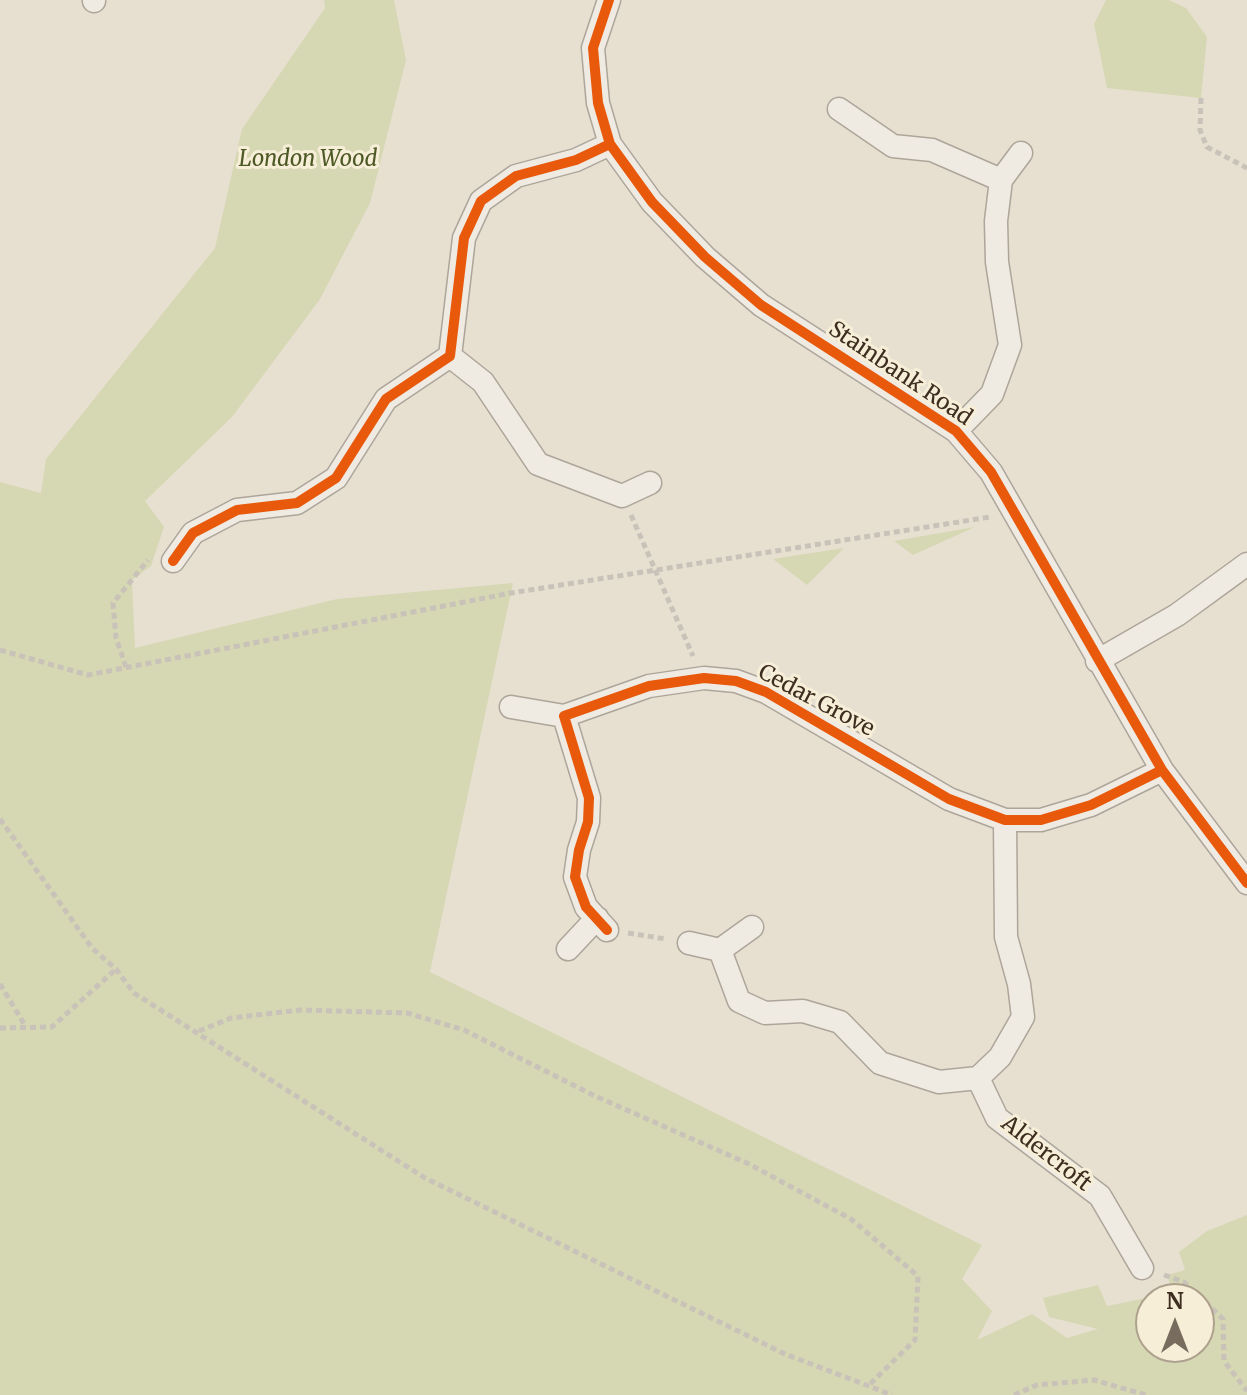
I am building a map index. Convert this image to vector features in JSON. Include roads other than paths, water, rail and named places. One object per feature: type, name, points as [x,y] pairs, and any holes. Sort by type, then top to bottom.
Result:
[{"type":"street","name":"Stainbank Road","points":[[609,0],[593,48],[598,103],[610,144],[652,202],[705,257],[761,305],[956,431],[991,472],[1162,770],[1247,883]]},
{"type":"street","points":[[839,109],[893,146],[932,150],[1001,180]]},
{"type":"street","points":[[173,561],[193,533],[237,510],[297,503],[336,478],[386,399],[450,356],[464,238],[481,201],[516,176],[576,160],[610,144]]},
{"type":"street","points":[[956,431],[992,394],[1010,345],[997,262],[996,221],[1001,180],[1021,153]]},
{"type":"street","points":[[450,356],[483,382],[538,464],[622,496],[650,483]]},
{"type":"street","points":[[1097,661],[1177,615],[1247,564]]},
{"type":"street","name":"Cedar Grove","points":[[511,707],[564,716],[649,686],[704,678],[736,681],[766,692],[949,799],[1005,820],[1041,820],[1091,805],[1162,770]]},
{"type":"street","points":[[564,716],[589,798],[588,822],[575,877],[586,907],[602,924],[568,949]]},
{"type":"street","points":[[720,950],[739,1001],[765,1013],[803,1011],[840,1022],[880,1063],[939,1082],[978,1078],[1000,1057],[1023,1017],[1019,984],[1006,937],[1005,820]]},
{"type":"street","points":[[689,943],[720,950],[752,927]]},
{"type":"street","name":"Aldercroft","points":[[978,1078],[997,1118],[1100,1196],[1142,1268]]},
{"type":"park label","name":"London Wood","points":[[308,160]]}]
